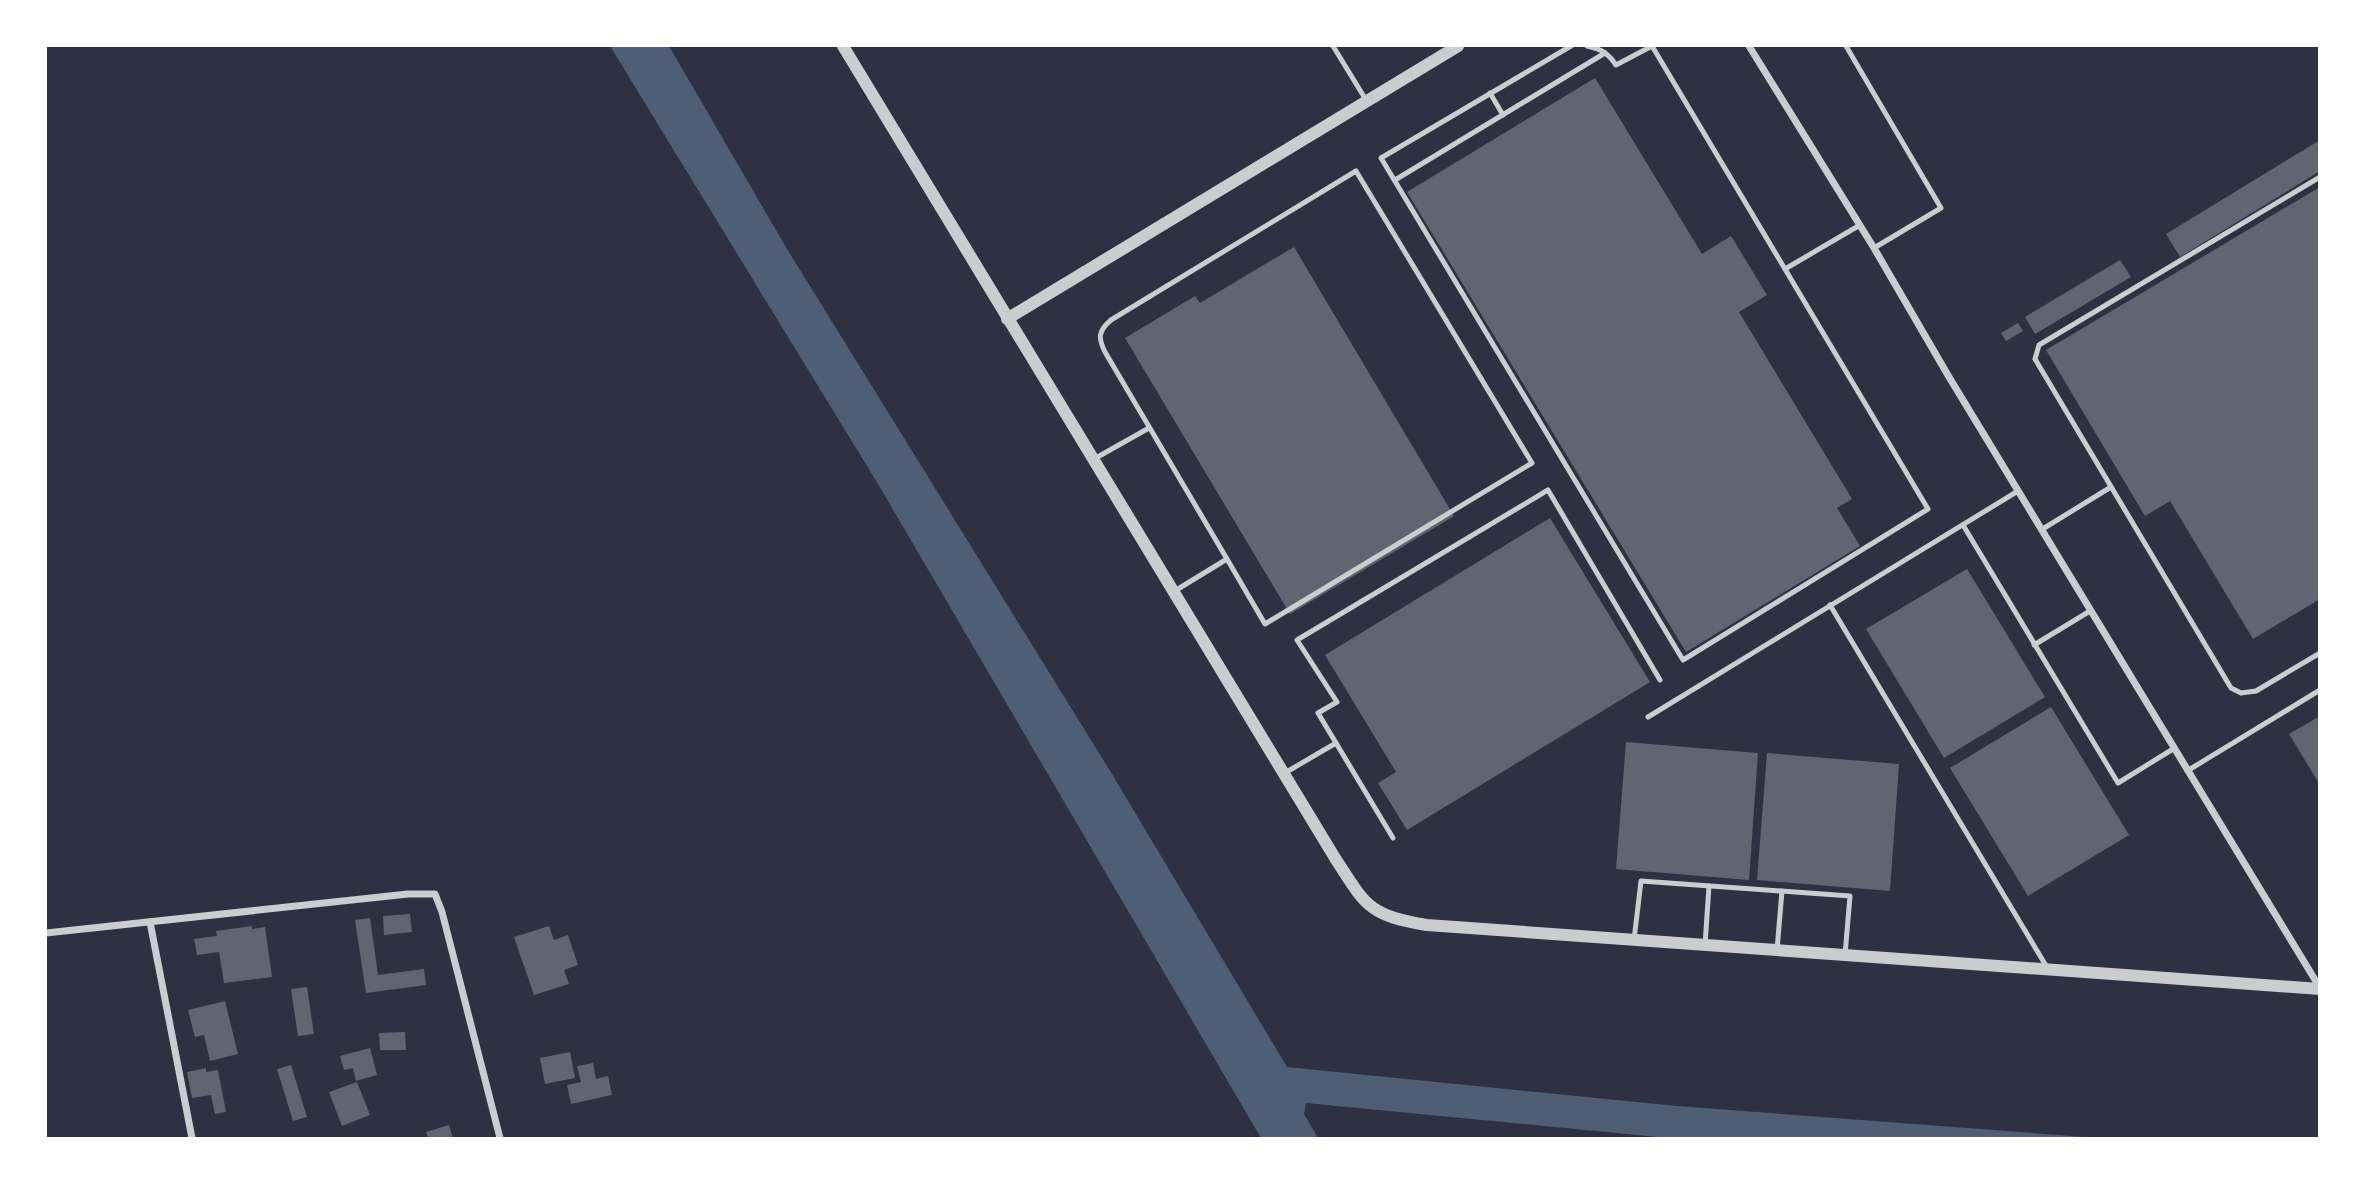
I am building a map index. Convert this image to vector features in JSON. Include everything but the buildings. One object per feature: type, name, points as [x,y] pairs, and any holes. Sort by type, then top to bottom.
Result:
[{"type":"street","points":[[843,46],[1283,774],[1364,902],[1394,920],[1427,925],[2319,988]]},
{"type":"street","points":[[1007,319],[1458,46]]},
{"type":"street","points":[[1749,46],[1874,248],[2041,530],[2319,988]]},
{"type":"street","points":[[46,933],[432,893],[438,899],[442,912],[500,1139]]},
{"type":"street","points":[[149,922],[192,1139]]},
{"type":"lane","points":[[1333,46],[1367,101]]},
{"type":"lane","points":[[1571,46],[1381,158],[1683,660],[1928,509],[1652,46],[1616,65],[1605,52],[1587,46]]},
{"type":"lane","points":[[1846,46],[1941,208],[1874,248]]},
{"type":"lane","points":[[1395,180],[1605,52]]},
{"type":"lane","points":[[1490,93],[1503,115]]},
{"type":"lane","points":[[1356,171],[1532,463],[1265,624],[1227,559],[1099,340],[1100,332],[1104,326],[1356,171]]},
{"type":"lane","points":[[2319,177],[2039,345],[2035,359],[2231,688],[2241,693],[2256,691],[2319,653]]},
{"type":"lane","points":[[1785,269],[1860,225]]},
{"type":"lane","points":[[1093,460],[1149,428]]},
{"type":"lane","points":[[2041,530],[2112,487]]},
{"type":"lane","points":[[1393,838],[1318,713],[1337,702],[1297,640],[1548,490],[1660,680]]},
{"type":"lane","points":[[1648,718],[2018,491]]},
{"type":"lane","points":[[1963,524],[2118,783],[2173,749]]},
{"type":"lane","points":[[1173,592],[1227,559]]},
{"type":"lane","points":[[1830,605],[2048,970]]},
{"type":"lane","points":[[2034,645],[2090,611]]},
{"type":"lane","points":[[2187,771],[2319,690]]},
{"type":"lane","points":[[1283,774],[1336,743]]},
{"type":"lane","points":[[1634,940],[1641,881],[1782,891],[1850,896],[1845,955]]},
{"type":"lane","points":[[1705,945],[1709,886]]},
{"type":"lane","points":[[1777,950],[1782,891]]},
{"type":"water","points":[[610,46],[669,46],[787,249],[1112,774],[1287,1067],[1677,1106],[2099,1138],[1668,1138],[1306,1103],[1304,1114],[1318,1138],[1261,1138],[878,484]]}]
